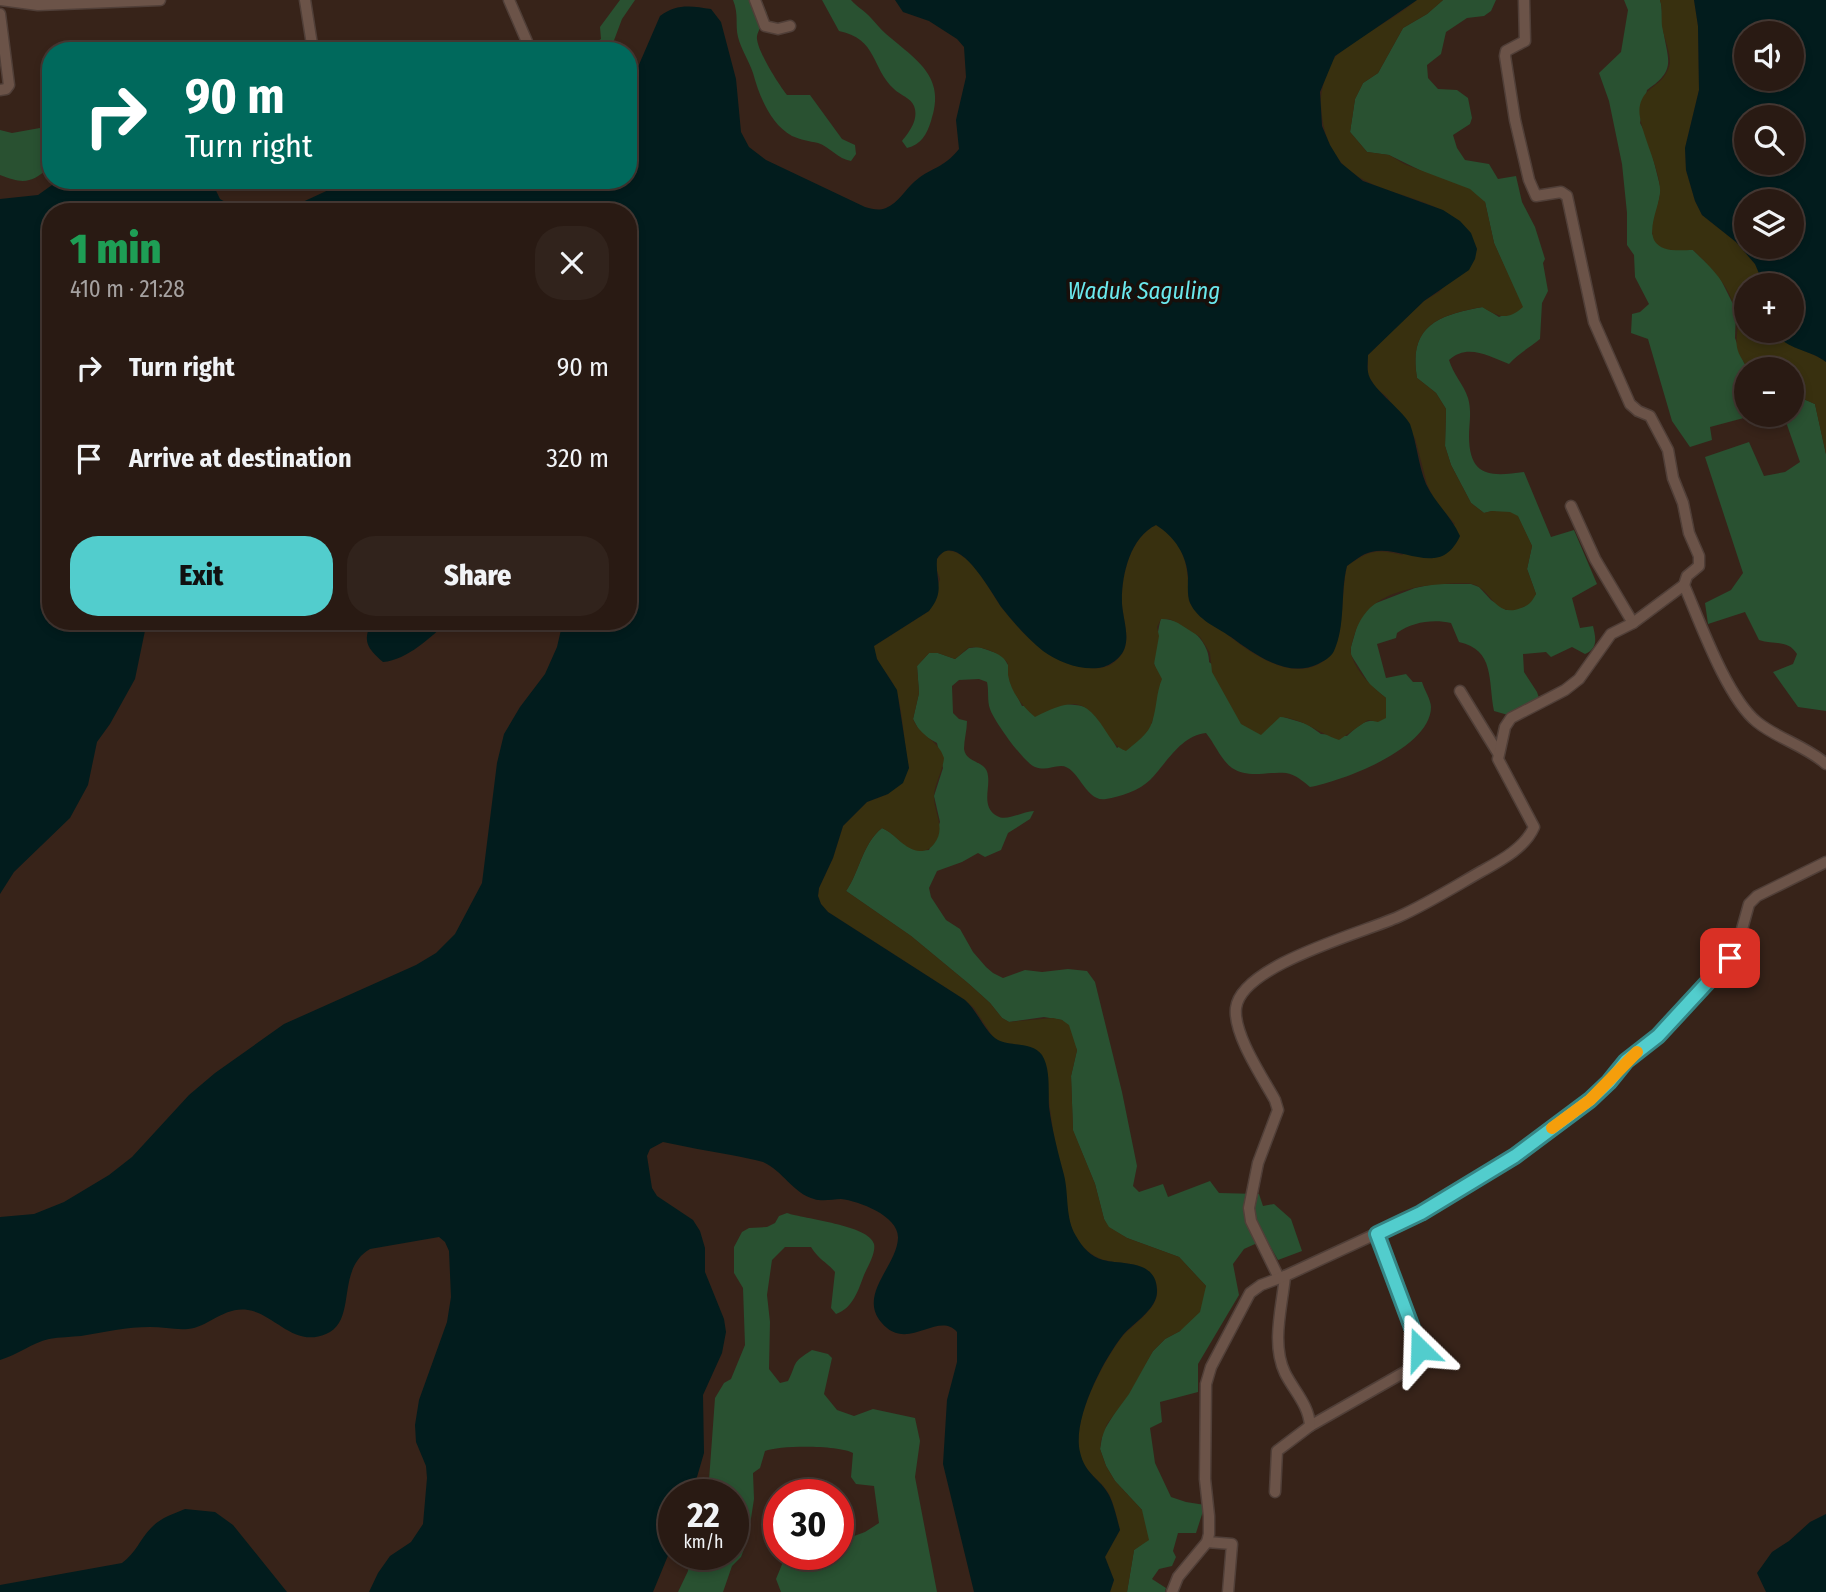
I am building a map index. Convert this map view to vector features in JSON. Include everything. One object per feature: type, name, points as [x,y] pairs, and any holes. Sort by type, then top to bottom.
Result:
[{"type":"street","points":[[0,0],[38,5],[160,0]]},
{"type":"street","points":[[305,0],[312,42]]},
{"type":"street","points":[[509,0],[527,42]]},
{"type":"street","points":[[755,0],[765,26],[778,29],[790,26]]},
{"type":"street","points":[[1498,753],[1505,727],[1511,718],[1565,690],[1579,679],[1611,634],[1633,623],[1684,585],[1700,561],[1673,478],[1671,457],[1650,416],[1630,404],[1594,322],[1567,196],[1561,192],[1536,196],[1529,180],[1515,120],[1505,56],[1506,51],[1525,41],[1524,0]]},
{"type":"street","points":[[0,14],[9,85],[0,90]]},
{"type":"street","points":[[1571,506],[1595,559],[1633,623]]},
{"type":"street","points":[[1684,585],[1728,681],[1746,712],[1760,724],[1826,764]]},
{"type":"street","points":[[1310,1426],[1304,1404],[1285,1373],[1278,1348],[1282,1277],[1251,1221],[1249,1209],[1258,1163],[1278,1110],[1240,1031],[1236,1009],[1238,1000],[1253,981],[1270,970],[1399,916],[1447,891],[1515,850],[1531,833],[1533,822],[1500,764],[1498,753],[1460,691]]},
{"type":"street","points":[[1172,1592],[1178,1577],[1207,1542],[1209,1516],[1205,1479],[1206,1384],[1211,1367],[1251,1293],[1261,1285],[1421,1213],[1515,1156],[1590,1100],[1626,1061],[1658,1036],[1730,958],[1740,940],[1749,904],[1757,896],[1826,862]]},
{"type":"street","points":[[1275,1492],[1275,1458],[1278,1451],[1310,1426],[1417,1365],[1421,1358],[1377,1234]]},
{"type":"street","points":[[1207,1542],[1232,1544],[1228,1592]]},
{"type":"green space","points":[[620,0],[635,0],[622,19],[613,42],[596,42],[601,39],[600,27]]},
{"type":"green space","points":[[733,0],[760,0],[767,13],[757,39],[769,68],[787,95],[810,95],[842,139],[855,145],[856,154],[851,161],[818,143],[792,136],[777,124],[762,99],[739,42]]},
{"type":"green space","points":[[822,0],[851,0],[925,70],[935,92],[935,105],[928,130],[916,144],[907,148],[902,141],[915,120],[913,103],[887,81],[861,40],[839,31]]},
{"type":"green space","points":[[1443,0],[1496,0],[1491,11],[1484,16],[1467,18],[1446,32],[1441,54],[1427,65],[1428,78],[1438,89],[1457,90],[1468,98],[1472,118],[1470,124],[1453,135],[1465,160],[1489,164],[1498,179],[1516,176],[1522,202],[1535,227],[1545,259],[1543,263],[1548,291],[1542,303],[1540,339],[1509,364],[1471,352],[1463,352],[1449,360],[1468,398],[1470,450],[1478,467],[1493,474],[1524,472],[1551,537],[1574,530],[1597,584],[1572,598],[1580,628],[1593,626],[1595,639],[1592,649],[1585,654],[1572,647],[1551,657],[1546,652],[1523,654],[1524,672],[1537,692],[1542,707],[1508,715],[1494,711],[1490,678],[1484,659],[1471,646],[1459,642],[1451,623],[1437,621],[1416,624],[1397,633],[1396,638],[1377,644],[1386,678],[1406,674],[1413,682],[1422,682],[1431,707],[1427,722],[1417,736],[1383,760],[1343,778],[1310,787],[1289,774],[1252,774],[1232,768],[1206,733],[1189,739],[1141,787],[1106,799],[1093,796],[1067,768],[1039,768],[1030,764],[1010,741],[993,715],[989,706],[987,682],[979,679],[959,680],[952,686],[953,713],[959,719],[967,721],[964,746],[966,754],[987,771],[989,808],[1001,818],[1034,811],[1030,819],[1008,833],[1001,850],[985,857],[978,853],[937,871],[929,888],[931,897],[946,920],[960,929],[973,952],[993,973],[1003,978],[1025,970],[1042,972],[1068,969],[1087,971],[1095,982],[1137,1166],[1133,1186],[1139,1192],[1163,1184],[1168,1197],[1210,1181],[1219,1193],[1259,1194],[1263,1206],[1274,1204],[1291,1219],[1302,1251],[1278,1260],[1266,1239],[1244,1249],[1233,1264],[1239,1295],[1198,1364],[1198,1392],[1160,1402],[1162,1422],[1150,1428],[1155,1463],[1171,1497],[1205,1505],[1196,1533],[1178,1533],[1173,1551],[1176,1557],[1172,1566],[1159,1569],[1152,1579],[1166,1588],[1165,1592],[1127,1592],[1134,1550],[1142,1544],[1142,1510],[1115,1481],[1106,1466],[1100,1449],[1103,1432],[1153,1351],[1165,1339],[1180,1331],[1206,1286],[1179,1257],[1127,1238],[1108,1227],[1095,1184],[1073,1131],[1071,1076],[1077,1050],[1062,1020],[1044,1017],[1009,1022],[1002,1018],[969,984],[911,936],[846,891],[870,842],[882,828],[914,849],[929,850],[940,822],[934,796],[943,768],[937,743],[921,734],[913,719],[919,693],[917,666],[929,653],[955,659],[969,648],[979,647],[1002,655],[1008,665],[1010,682],[1022,706],[1069,705],[1087,708],[1100,719],[1117,748],[1152,723],[1161,679],[1154,662],[1158,633],[1161,619],[1169,620],[1194,632],[1205,646],[1209,662],[1280,716],[1307,724],[1321,734],[1347,736],[1364,722],[1378,721],[1386,698],[1370,685],[1351,655],[1359,619],[1371,605],[1415,588],[1434,584],[1471,584],[1479,587],[1491,600],[1506,610],[1524,607],[1536,594],[1527,569],[1532,546],[1518,517],[1492,511],[1484,513],[1471,503],[1451,465],[1445,446],[1446,409],[1436,393],[1417,378],[1417,346],[1422,334],[1440,319],[1483,307],[1499,317],[1522,307],[1494,243],[1485,202],[1389,155],[1367,152],[1350,132],[1355,99],[1363,83],[1378,73],[1403,28],[1427,14]]},
{"type":"green space","points":[[1624,0],[1660,0],[1668,56],[1667,70],[1657,83],[1647,90],[1640,123],[1648,138],[1661,190],[1652,234],[1671,250],[1693,250],[1718,274],[1734,306],[1734,343],[1737,343],[1742,357],[1734,357],[1734,421],[1710,427],[1712,440],[1690,447],[1672,421],[1648,339],[1631,333],[1632,314],[1640,312],[1649,304],[1635,277],[1634,255],[1627,245],[1622,164],[1609,101],[1599,73],[1621,52],[1628,10]]},
{"type":"green space","points":[[42,128],[42,173],[27,181],[0,175],[0,130],[12,133]]},
{"type":"green space","points":[[1804,399],[1815,404],[1826,454],[1826,711],[1798,707],[1773,672],[1793,664],[1797,654],[1793,649],[1785,644],[1759,640],[1745,612],[1708,624],[1705,603],[1731,590],[1743,573],[1705,457],[1749,442],[1764,476],[1785,472],[1800,462],[1788,427],[1804,427]]},
{"type":"green space","points":[[787,1213],[849,1227],[870,1237],[874,1244],[871,1260],[854,1298],[847,1308],[836,1314],[831,1308],[835,1272],[811,1247],[785,1247],[772,1260],[767,1295],[770,1322],[769,1369],[780,1383],[788,1381],[800,1358],[812,1350],[828,1354],[832,1358],[824,1394],[837,1410],[854,1416],[873,1409],[915,1418],[920,1441],[915,1477],[937,1592],[781,1592],[776,1579],[780,1570],[854,1570],[854,1536],[879,1523],[874,1486],[856,1484],[851,1477],[853,1453],[835,1448],[809,1447],[765,1451],[760,1468],[753,1473],[754,1499],[749,1532],[749,1479],[709,1479],[715,1398],[724,1383],[731,1379],[745,1345],[743,1288],[734,1273],[734,1247],[742,1232],[749,1228],[767,1227],[775,1223],[779,1216]]},
{"type":"green space","points":[[731,1570],[723,1592],[678,1592],[688,1571]]},
{"type":"sand","points":[[1417,0],[1443,0],[1427,14],[1403,28],[1378,73],[1363,83],[1355,99],[1350,132],[1367,152],[1389,155],[1404,164],[1470,189],[1485,202],[1494,243],[1523,307],[1507,316],[1482,307],[1440,319],[1422,334],[1417,346],[1417,378],[1436,393],[1446,409],[1445,446],[1451,465],[1471,503],[1484,513],[1510,512],[1518,516],[1532,546],[1527,569],[1536,594],[1533,599],[1521,608],[1505,609],[1478,587],[1461,583],[1418,587],[1396,593],[1378,602],[1358,625],[1351,651],[1362,675],[1386,698],[1386,718],[1378,722],[1368,720],[1339,740],[1288,718],[1280,717],[1261,735],[1241,724],[1212,672],[1210,653],[1200,637],[1169,619],[1161,619],[1157,627],[1159,636],[1154,664],[1162,679],[1152,722],[1145,734],[1126,751],[1115,744],[1091,712],[1076,704],[1068,704],[1035,717],[1014,693],[1009,681],[1008,664],[996,653],[972,647],[955,659],[929,653],[917,666],[919,693],[913,719],[920,730],[938,746],[944,758],[934,795],[939,826],[938,838],[926,850],[914,850],[882,828],[870,842],[846,891],[911,936],[969,984],[1002,1018],[1009,1022],[1053,1018],[1069,1025],[1077,1050],[1071,1076],[1073,1130],[1095,1184],[1104,1219],[1109,1227],[1127,1238],[1179,1257],[1206,1286],[1200,1312],[1153,1351],[1129,1394],[1107,1424],[1101,1440],[1100,1449],[1106,1466],[1115,1481],[1142,1510],[1149,1540],[1134,1550],[1127,1592],[1110,1592],[1114,1580],[1105,1557],[1120,1530],[1109,1494],[1081,1459],[1078,1438],[1080,1423],[1098,1376],[1113,1349],[1154,1303],[1157,1288],[1154,1278],[1143,1267],[1101,1259],[1088,1251],[1073,1232],[1053,1130],[1046,1067],[1020,1045],[999,1042],[965,1000],[828,912],[818,896],[819,888],[833,858],[843,826],[867,802],[888,794],[909,768],[894,684],[876,658],[874,646],[929,611],[940,579],[936,568],[937,559],[944,551],[962,556],[970,563],[1009,617],[1044,651],[1076,666],[1100,668],[1113,663],[1124,650],[1126,637],[1122,594],[1125,571],[1139,539],[1156,525],[1174,540],[1184,557],[1189,601],[1248,650],[1284,667],[1301,669],[1319,664],[1333,651],[1341,621],[1347,566],[1373,552],[1402,555],[1455,524],[1435,501],[1427,484],[1415,438],[1368,375],[1368,355],[1424,301],[1439,292],[1477,249],[1462,225],[1441,210],[1365,180],[1343,165],[1328,140],[1321,104],[1325,78],[1337,55]]},
{"type":"sand","points":[[1660,0],[1694,0],[1698,26],[1699,90],[1685,148],[1686,170],[1702,215],[1734,240],[1734,259],[1751,259],[1759,273],[1734,273],[1734,306],[1719,278],[1693,250],[1666,249],[1657,244],[1652,235],[1660,183],[1641,123],[1640,105],[1644,96],[1663,78],[1670,63],[1662,26]]},
{"type":"sand","points":[[1737,343],[1787,343],[1826,362],[1826,454],[1815,404],[1804,399],[1804,357],[1741,357]]},
{"type":"water","name":"Waduk Saguling","points":[[895,0],[1417,0],[1335,56],[1320,92],[1322,126],[1341,163],[1363,181],[1443,210],[1460,221],[1471,233],[1477,249],[1469,270],[1424,301],[1368,355],[1370,378],[1410,424],[1426,484],[1460,536],[1452,549],[1442,556],[1420,558],[1396,552],[1371,552],[1347,566],[1338,641],[1334,651],[1325,660],[1307,668],[1283,667],[1261,657],[1208,623],[1193,609],[1189,600],[1187,569],[1182,554],[1174,540],[1156,525],[1139,539],[1128,560],[1122,594],[1126,642],[1121,655],[1106,666],[1076,666],[1055,659],[1043,651],[1002,608],[974,567],[954,551],[945,551],[937,559],[939,585],[937,597],[929,611],[874,646],[877,659],[897,690],[909,768],[903,783],[888,794],[867,802],[843,826],[833,858],[819,888],[821,904],[828,912],[965,1000],[989,1033],[998,1040],[1033,1048],[1042,1055],[1048,1074],[1049,1107],[1066,1183],[1070,1222],[1076,1236],[1084,1248],[1095,1257],[1137,1265],[1151,1273],[1155,1280],[1157,1290],[1154,1303],[1123,1335],[1107,1359],[1091,1391],[1081,1424],[1079,1439],[1082,1460],[1109,1495],[1120,1530],[1105,1557],[1114,1580],[1110,1592],[974,1592],[943,1464],[947,1400],[957,1362],[957,1332],[941,1326],[901,1334],[891,1331],[875,1312],[876,1290],[892,1259],[898,1238],[892,1223],[877,1211],[858,1203],[841,1199],[817,1200],[807,1196],[763,1162],[663,1142],[650,1149],[647,1156],[652,1188],[657,1196],[693,1220],[700,1231],[705,1248],[705,1272],[724,1319],[726,1332],[722,1353],[703,1395],[704,1453],[696,1479],[658,1479],[658,1570],[662,1570],[653,1592],[369,1592],[390,1556],[411,1542],[423,1524],[427,1478],[426,1466],[416,1442],[415,1425],[419,1400],[447,1322],[451,1297],[449,1251],[439,1237],[370,1249],[359,1258],[349,1281],[341,1318],[336,1327],[326,1334],[304,1337],[258,1313],[239,1310],[188,1329],[141,1327],[49,1339],[0,1360],[0,1217],[34,1214],[64,1202],[109,1175],[132,1157],[189,1095],[284,1024],[416,965],[436,953],[455,934],[482,883],[497,763],[504,734],[545,674],[561,630],[637,630],[637,203],[300,203],[331,189],[637,189],[637,69],[660,16],[685,6],[711,9],[721,22],[736,79],[741,132],[749,147],[766,160],[865,207],[878,210],[886,208],[898,200],[914,182],[948,160],[959,149],[956,120],[966,77],[964,47],[957,39],[929,21],[903,12]]},
{"type":"water","points":[[1694,0],[1826,0],[1826,362],[1786,343],[1804,343],[1804,273],[1759,273],[1751,259],[1804,259],[1804,189],[1734,189],[1734,240],[1702,215],[1686,170],[1685,148],[1699,90],[1698,26]]},
{"type":"water","points":[[46,189],[215,189],[220,199],[227,203],[42,203],[42,630],[145,630],[135,679],[97,742],[88,785],[70,818],[14,872],[0,894],[0,199],[38,195]]},
{"type":"water","points":[[369,630],[438,630],[410,652],[383,662],[368,644]]},
{"type":"water","points":[[185,1509],[215,1512],[233,1525],[287,1592],[0,1592],[0,1585],[122,1563],[155,1525]]},
{"type":"water","points":[[1826,1514],[1826,1592],[1766,1592],[1757,1573],[1772,1552],[1810,1522]]},
{"type":"slow traffic","points":[[1552,1128],[1590,1100],[1637,1052]]},
{"type":"route","points":[[1420,1349],[1377,1234],[1421,1213],[1515,1156],[1590,1100],[1626,1061],[1658,1036],[1730,958]]}]
